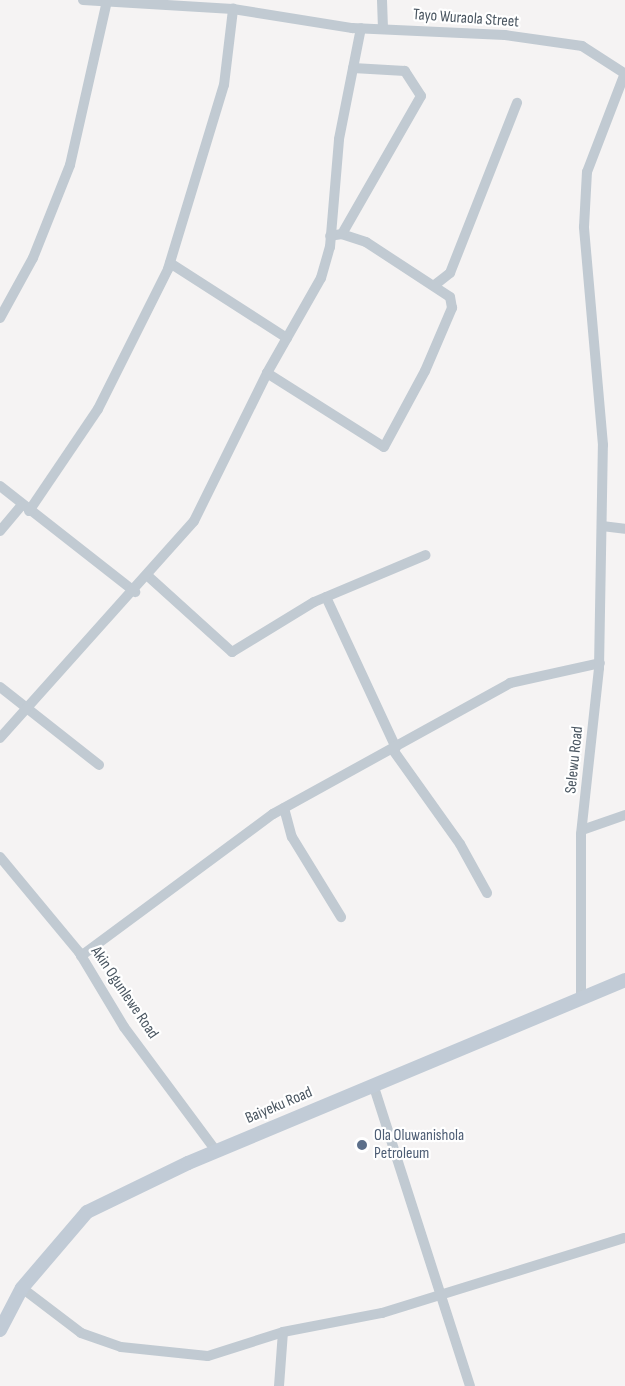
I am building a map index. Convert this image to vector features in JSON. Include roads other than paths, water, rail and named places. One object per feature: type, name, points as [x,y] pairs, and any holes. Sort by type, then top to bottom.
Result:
[{"type":"main road","name":"Baiyeku Road","points":[[0,1330],[22,1288],[87,1212],[216,1151],[625,981]]},
{"type":"street","name":"Tayo Wuraola Street","points":[[83,0],[233,9],[361,28],[505,34],[582,46],[625,73]]},
{"type":"street","points":[[382,0],[383,29]]},
{"type":"street","points":[[0,318],[33,258],[70,165],[113,1]]},
{"type":"street","points":[[0,531],[25,508],[118,373],[170,262],[224,85],[233,9]]},
{"type":"street","points":[[0,738],[27,705],[149,577],[205,504],[267,373],[321,278],[330,236],[339,139],[361,28]]},
{"type":"street","points":[[342,234],[422,96],[405,71],[353,68]]},
{"type":"street","name":"Selewu Road","points":[[581,998],[582,830],[600,663],[602,526],[598,359],[584,227],[587,172],[625,73]]},
{"type":"street","points":[[436,284],[450,273],[517,103]]},
{"type":"street","points":[[267,373],[384,447],[452,308],[436,284],[342,234],[330,236]]},
{"type":"street","points":[[170,262],[287,338]]},
{"type":"street","points":[[0,486],[25,508],[135,592]]},
{"type":"street","points":[[602,526],[625,529]]},
{"type":"street","points":[[149,577],[232,652],[326,597],[426,555]]},
{"type":"street","points":[[326,597],[394,749],[460,844],[487,893]]},
{"type":"street","points":[[81,956],[284,808],[510,683],[600,663]]},
{"type":"street","points":[[0,687],[27,705],[99,765]]},
{"type":"street","points":[[284,808],[292,837],[341,917]]},
{"type":"street","points":[[582,830],[625,815]]},
{"type":"street","name":"Akin Ogunlewe Road","points":[[0,857],[81,956],[124,1027],[216,1151]]},
{"type":"street","points":[[373,1084],[443,1291],[470,1386]]},
{"type":"street","points":[[22,1288],[81,1333],[121,1347],[208,1356],[283,1332],[382,1313],[443,1291],[625,1238]]},
{"type":"street","points":[[279,1386],[283,1332]]},
{"type":"place","name":"Ola Oluwanishola Petroleum","points":[[362,1145]]}]
